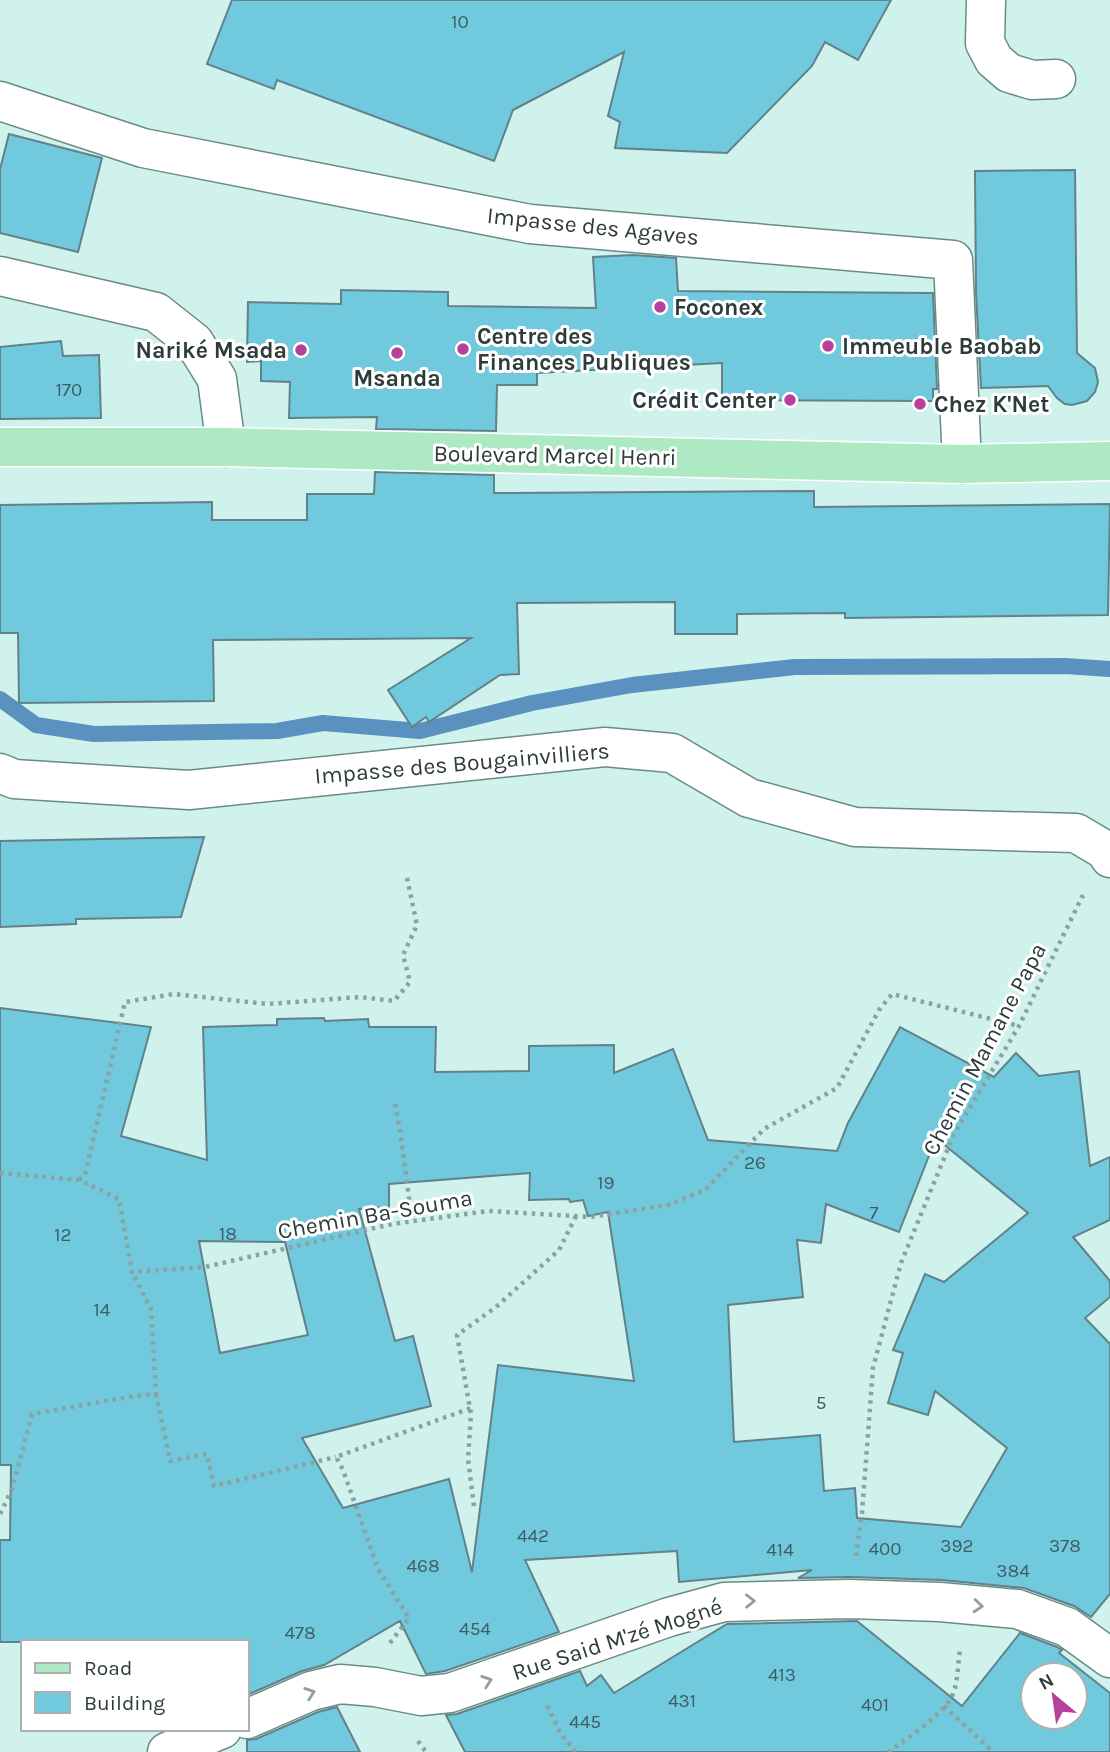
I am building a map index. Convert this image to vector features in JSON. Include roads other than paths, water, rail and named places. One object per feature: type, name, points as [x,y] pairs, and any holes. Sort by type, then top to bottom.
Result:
[{"type":"main road","name":"Boulevard Marcel Henri","points":[[0,447],[226,447],[962,464],[1110,461]]},
{"type":"street","points":[[986,0],[985,43],[994,60],[1009,73],[1032,80],[1056,79]]},
{"type":"street","name":"Impasse des Agaves","points":[[0,101],[144,148],[530,224],[953,260],[962,464]]},
{"type":"street","points":[[0,276],[156,312],[194,342],[217,379],[226,447]]},
{"type":"street","name":"Impasse des Bougainvilliers","points":[[0,772],[14,779],[189,790],[605,747],[672,753],[749,799],[855,827],[1076,832],[1108,854]]},
{"type":"street","name":"Rue Said M'zé Mogné","points":[[248,1719],[311,1691],[340,1684],[375,1687],[421,1696],[450,1693],[669,1617],[724,1602],[849,1599],[1017,1609],[1067,1627],[1110,1658]]},
{"type":"street","points":[[167,1752],[217,1731]]},
{"type":"waterway","points":[[0,699],[36,725],[94,734],[277,731],[323,723],[420,731],[532,703],[632,685],[795,667],[1065,666],[1110,669]]},
{"type":"place","name":"Foconex","points":[[660,307]]},
{"type":"place","name":"Immeuble Baobab","points":[[828,346]]},
{"type":"place","name":"Centre des Finances Publiques","points":[[463,349]]},
{"type":"place","name":"Nariké Msada","points":[[301,350]]},
{"type":"place","name":"Msanda","points":[[397,353]]},
{"type":"place","name":"Crédit Center","points":[[790,400]]},
{"type":"place","name":"Chez K'Net","points":[[920,404]]}]
